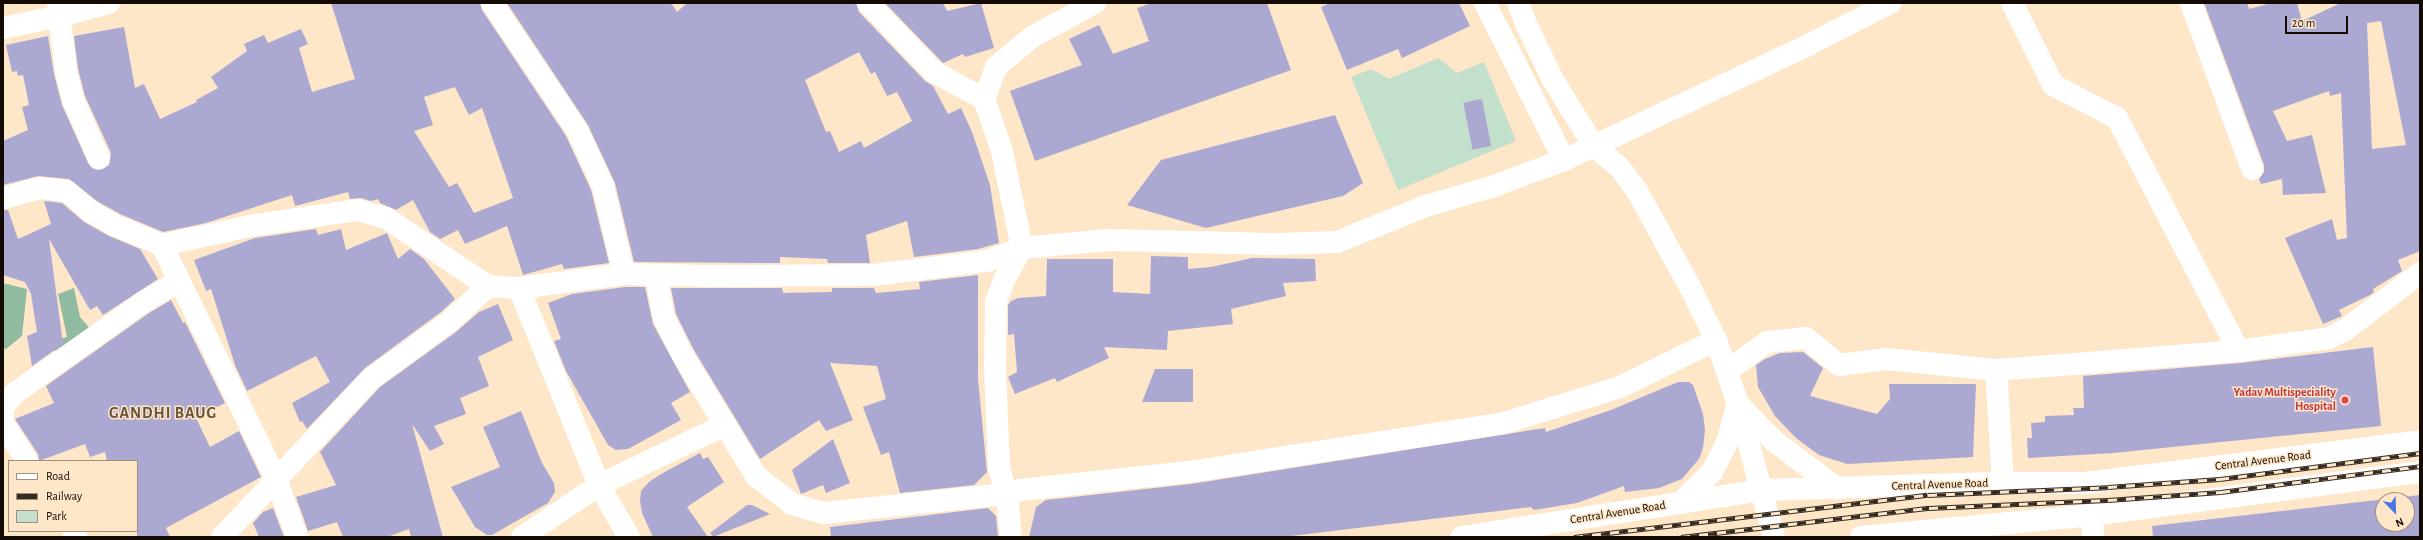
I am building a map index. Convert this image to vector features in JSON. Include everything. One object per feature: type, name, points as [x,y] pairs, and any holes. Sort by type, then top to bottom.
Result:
[{"type":"street","points":[[3,28],[59,10],[109,3]]},
{"type":"street","points":[[492,3],[577,130],[603,186],[624,274]]},
{"type":"street","points":[[868,3],[934,72],[984,99]]},
{"type":"street","points":[[1011,537],[1006,496],[999,467],[995,369],[996,302],[1004,280],[1022,248],[1002,151],[984,99],[996,67],[1032,37],[1095,3]]},
{"type":"street","points":[[1485,3],[1564,160]]},
{"type":"street","points":[[1518,3],[1526,24],[1553,80],[1594,146],[1619,167],[1637,191],[1690,287],[1716,340],[1738,404],[1774,537]]},
{"type":"street","points":[[3,198],[41,188],[67,191],[90,211],[114,225],[162,245],[255,225],[358,210],[386,218],[488,286],[519,288],[624,274],[656,276],[874,275],[987,261],[1022,248],[1109,240],[1277,244],[1338,242],[1426,206],[1494,186],[1564,160],[1810,44],[1890,3]]},
{"type":"street","points":[[2012,3],[2054,85],[2117,118],[2239,351]]},
{"type":"street","points":[[2191,3],[2252,169]]},
{"type":"street","points":[[59,10],[66,71],[73,100],[99,158]]},
{"type":"street","points":[[162,245],[276,479],[297,537]]},
{"type":"street","points":[[1727,370],[1767,342],[1806,338],[1838,365],[1886,359],[1996,370],[2239,351],[2329,338],[2345,330],[2420,273]]},
{"type":"street","points":[[656,276],[664,318],[683,356],[756,476],[792,504],[824,514],[1006,496],[1020,490],[1189,472],[1504,423],[1620,387],[1716,340]]},
{"type":"street","points":[[3,414],[4,406],[15,393],[142,304],[179,281]]},
{"type":"street","points":[[222,537],[372,378],[449,322],[488,286]]},
{"type":"street","points":[[519,288],[599,485],[629,537]]},
{"type":"street","points":[[1996,370],[2002,483]]},
{"type":"street","points":[[1738,404],[1774,441],[1836,488]]},
{"type":"street","points":[[1680,503],[1712,472],[1726,445],[1738,404]]},
{"type":"street","points":[[3,423],[26,460]]},
{"type":"street","points":[[522,537],[599,485],[725,425]]},
{"type":"street","name":"Central Avenue Road","points":[[1462,537],[1761,490],[2002,483],[2085,483],[2420,441]]},
{"type":"street","points":[[1862,537],[2092,515],[2420,472]]},
{"type":"street","points":[[2092,515],[2093,537]]},
{"type":"green space","points":[[1438,58],[1457,73],[1484,62],[1516,141],[1398,190],[1351,77],[1371,69],[1389,79]]},
{"type":"green space","points":[[3,283],[27,289],[22,336],[6,349],[3,348]]},
{"type":"green space","points":[[74,288],[80,317],[92,331],[56,355],[52,341],[67,337],[58,294]]},
{"type":"building","points":[[331,3],[480,3],[482,10],[566,136],[591,190],[609,263],[564,269],[562,264],[523,275],[507,226],[465,244],[458,230],[440,239],[430,232],[413,200],[396,210],[380,203],[378,199],[371,201],[361,198],[350,199],[348,192],[295,206],[292,195],[206,223],[163,232],[120,214],[97,201],[69,179],[38,176],[3,185],[3,141],[28,130],[22,107],[29,105],[23,75],[18,76],[17,71],[12,72],[6,45],[48,36],[54,74],[62,105],[88,163],[92,168],[98,170],[109,165],[111,153],[85,96],[78,69],[74,36],[124,27],[135,88],[144,84],[160,119],[197,102],[196,100],[218,88],[211,77],[247,51],[244,44],[264,35],[268,43],[301,29],[308,44],[299,48],[312,92],[355,79]],"holes":[[[455,87],[469,115],[482,108],[513,198],[474,213],[457,183],[449,187],[414,131],[433,125],[424,97]]]},
{"type":"building","points":[[507,3],[671,3],[677,12],[687,3],[856,3],[859,12],[925,81],[933,86],[948,114],[961,108],[972,132],[990,185],[999,243],[978,249],[914,257],[907,221],[866,235],[870,263],[828,263],[827,259],[780,257],[780,263],[634,262],[615,183],[588,125]],"holes":[[[859,52],[871,74],[875,72],[887,96],[897,92],[912,121],[864,148],[861,141],[839,152],[830,131],[826,132],[805,80]]]},
{"type":"building","points":[[885,3],[943,3],[947,11],[981,3],[994,48],[965,57],[963,54],[943,63]]},
{"type":"building","points":[[1152,3],[1267,3],[1291,70],[1035,161],[1010,91],[1082,65],[1069,39],[1099,25],[1113,54],[1149,41],[1137,8]]},
{"type":"building","points":[[1330,3],[1459,3],[1470,26],[1402,58],[1398,49],[1347,70],[1321,7]]},
{"type":"building","points":[[2204,3],[2247,3],[2249,9],[2271,3],[2297,3],[2302,21],[2341,3],[2420,3],[2420,251],[2398,260],[2402,271],[2373,289],[2374,292],[2370,295],[2339,310],[2342,316],[2323,324],[2285,238],[2332,219],[2337,240],[2347,238],[2341,93],[2330,96],[2329,91],[2273,111],[2287,141],[2312,135],[2326,193],[2283,195],[2282,179],[2261,184],[2259,179],[2264,172],[2264,165]],"holes":[[[2381,21],[2406,145],[2372,149],[2367,23]]]},
{"type":"building","points":[[1482,99],[1491,146],[1473,150],[1463,103]]},
{"type":"building","points":[[1335,115],[1363,183],[1343,196],[1206,228],[1127,205],[1161,160]]},
{"type":"building","points":[[44,201],[62,203],[84,222],[109,236],[140,249],[158,279],[103,315],[97,306],[90,310],[49,239],[63,344],[32,366],[27,336],[37,332],[31,294],[25,282],[3,275],[3,210],[8,210],[18,239],[51,224]]},
{"type":"building","points":[[316,229],[318,235],[341,229],[346,250],[387,233],[398,259],[410,249],[424,259],[455,299],[441,312],[365,368],[307,429],[302,421],[300,422],[292,403],[330,382],[316,356],[247,391],[235,365],[211,289],[206,291],[194,260],[255,238]]},
{"type":"building","points":[[1151,256],[1188,257],[1188,269],[1211,267],[1252,258],[1315,259],[1316,281],[1283,283],[1286,296],[1231,309],[1233,324],[1168,331],[1167,350],[1104,347],[1109,358],[1057,382],[1055,378],[1015,394],[1008,377],[1017,372],[1014,334],[1008,335],[1008,305],[1011,301],[1018,298],[1046,296],[1047,259],[1113,259],[1113,292],[1150,294]]},
{"type":"building","points":[[978,275],[978,379],[987,472],[974,485],[900,493],[889,452],[881,455],[863,407],[886,399],[877,366],[830,363],[853,420],[826,431],[819,420],[760,459],[694,350],[676,314],[671,288],[782,288],[783,293],[832,292],[832,288],[874,288],[876,293],[920,289],[919,282]]},
{"type":"building","points":[[625,287],[645,287],[653,324],[690,392],[671,403],[681,420],[628,449],[616,450],[608,445],[566,371],[554,341],[561,339],[548,303],[572,294]]},
{"type":"building","points":[[171,300],[183,323],[185,322],[225,403],[196,418],[210,447],[239,431],[261,477],[166,528],[170,537],[137,537],[138,460],[107,460],[105,452],[90,457],[85,444],[39,460],[38,454],[15,419],[54,403],[46,386],[149,313]]},
{"type":"building","points":[[498,304],[513,340],[478,357],[489,386],[460,398],[466,414],[434,426],[444,444],[430,451],[412,424],[443,537],[411,537],[409,529],[387,537],[343,537],[337,522],[308,531],[296,497],[336,485],[320,452],[380,387],[456,332],[479,312]]},
{"type":"building","points":[[2373,347],[2381,426],[2113,453],[2028,458],[2027,438],[2032,438],[2031,423],[2045,422],[2045,416],[2074,415],[2073,408],[2084,408],[2083,376],[2240,363]]},
{"type":"building","points":[[1803,352],[1823,368],[1810,396],[1877,414],[1890,399],[1889,384],[1976,384],[1973,457],[1847,464],[1819,455],[1796,438],[1775,416],[1758,387],[1756,365],[1765,359],[1780,353]]},
{"type":"building","points":[[1155,369],[1193,369],[1193,402],[1142,402]]},
{"type":"building","points":[[1678,382],[1689,382],[1693,385],[1703,414],[1705,430],[1703,448],[1699,459],[1682,479],[1659,488],[1625,492],[1624,486],[1577,503],[1534,510],[1531,507],[1283,537],[1029,537],[1036,507],[1046,500],[1191,484],[1545,428],[1546,432],[1611,410]]},
{"type":"building","points":[[521,411],[542,463],[554,483],[555,492],[548,503],[492,535],[487,535],[475,527],[451,487],[500,467],[483,427]]},
{"type":"building","points":[[833,439],[850,483],[826,493],[823,485],[801,494],[792,470]]},
{"type":"building","points":[[700,453],[703,459],[708,457],[724,482],[687,507],[708,537],[653,537],[642,513],[640,501],[641,491],[649,482],[661,474]]},
{"type":"building","points":[[2420,495],[2420,537],[2153,537],[2152,526],[2375,500],[2375,532],[2415,532],[2415,496]]},
{"type":"building","points":[[747,505],[752,505],[770,514],[713,537],[710,533]]},
{"type":"building","points":[[273,508],[284,537],[259,537],[253,523],[263,512]]},
{"type":"building","points":[[988,508],[996,516],[998,537],[831,537],[830,527]]},
{"type":"railway","points":[[1574,537],[1928,495],[2108,487],[2220,479],[2420,453]]},
{"type":"railway","points":[[1681,537],[1929,508],[2108,500],[2221,492],[2420,466]]},
{"type":"place","name":"Yadav Multispeciality Hospital","points":[[2345,400]]},
{"type":"district","name":"GANDHI BAUG","points":[[163,413]]}]
